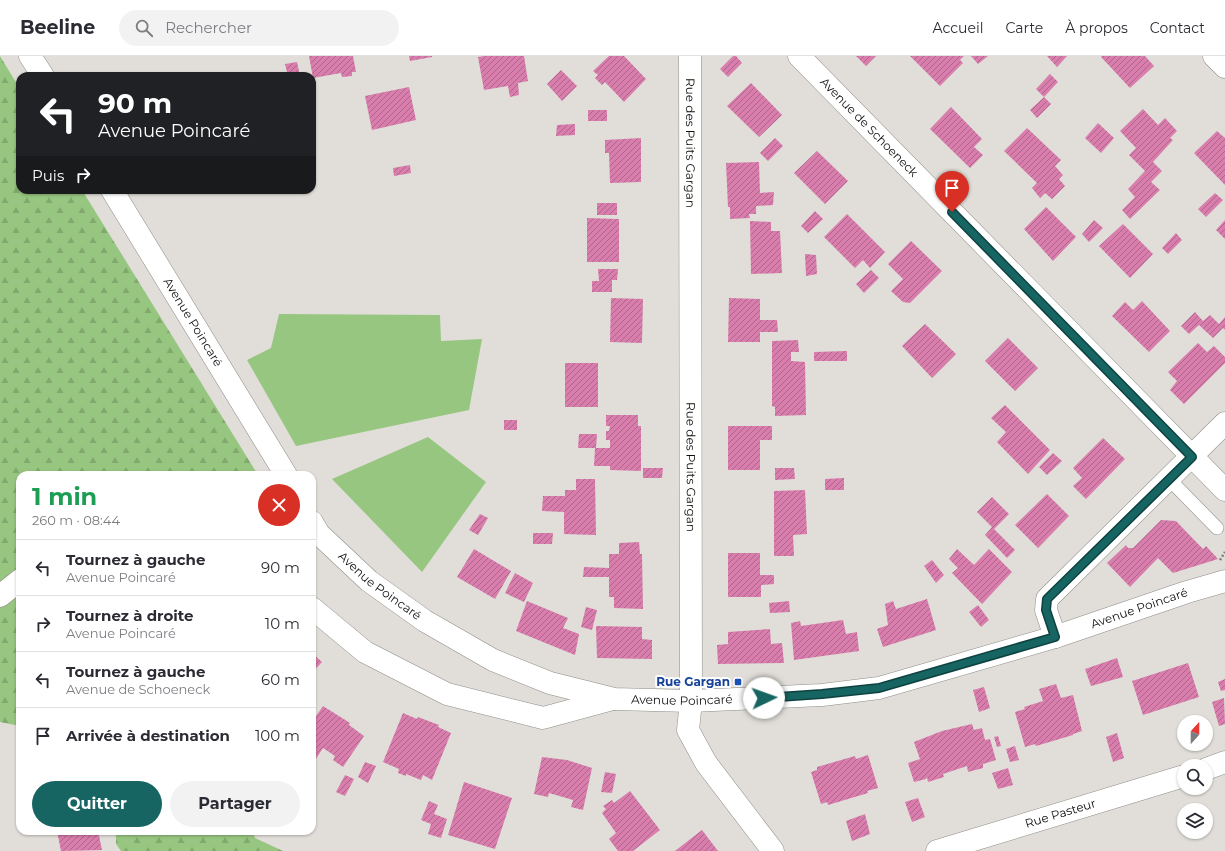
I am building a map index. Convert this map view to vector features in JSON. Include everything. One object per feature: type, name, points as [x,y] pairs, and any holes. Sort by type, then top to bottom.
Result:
[{"type":"street","points":[[30,56],[40,72]]},
{"type":"street","name":"Rue des Puits Gargan","points":[[690,56],[691,702],[688,730],[706,763],[773,851]]},
{"type":"street","name":"Avenue de Schoeneck","points":[[799,56],[1225,490]]},
{"type":"street","points":[[1214,56],[1225,67]]},
{"type":"street","name":"Avenue Poincaré","points":[[114,194],[284,471]]},
{"type":"street","points":[[1055,637],[1046,610],[1047,599],[1225,424]]},
{"type":"street","name":"Avenue Poincaré","points":[[316,529],[319,534],[369,581],[425,621],[493,660],[550,682],[614,699],[691,702],[822,694],[879,688],[1055,637],[1187,592],[1225,581]]},
{"type":"street","points":[[0,596],[16,583]]},
{"type":"street","name":"Avenue Poincaré","points":[[316,611],[365,652],[448,694],[543,718],[614,699]]},
{"type":"street","points":[[1213,766],[1225,762]]},
{"type":"street","name":"Rue Pasteur","points":[[937,851],[1177,778]]},
{"type":"lane","points":[[1169,479],[1217,528]]},
{"type":"green space","points":[[0,56],[16,82],[16,194],[84,194],[256,471],[16,471],[16,725],[0,722]]},
{"type":"green space","points":[[279,314],[440,315],[441,341],[482,339],[469,410],[296,446],[247,360],[271,348]]},
{"type":"green space","points":[[428,437],[486,482],[422,572],[332,479]]},
{"type":"green space","points":[[116,835],[254,835],[255,838],[283,851],[121,851],[116,844]]},
{"type":"building","points":[[309,56],[353,56],[356,72],[352,72],[352,76],[342,77],[341,73],[316,77],[316,72],[312,72]]},
{"type":"building","points":[[409,56],[432,56],[432,57],[410,61]]},
{"type":"building","points":[[524,56],[528,81],[518,83],[519,95],[510,97],[508,86],[484,90],[478,57]]},
{"type":"building","points":[[609,56],[624,56],[646,79],[624,102],[605,82],[602,85],[595,78],[598,75],[593,71]]},
{"type":"building","points":[[733,56],[736,56],[742,63],[728,77],[720,69]]},
{"type":"building","points":[[856,56],[876,56],[866,66]]},
{"type":"building","points":[[910,56],[964,56],[960,60],[963,63],[940,86]]},
{"type":"building","points":[[971,56],[988,56],[978,64]]},
{"type":"building","points":[[1047,56],[1067,56],[1057,67]]},
{"type":"building","points":[[1145,56],[1154,66],[1130,88],[1101,57]]},
{"type":"building","points":[[297,62],[299,72],[287,72],[285,64]]},
{"type":"building","points":[[561,70],[577,86],[562,101],[547,84]]},
{"type":"building","points":[[1050,74],[1058,82],[1044,97],[1036,89]]},
{"type":"building","points":[[751,83],[782,115],[759,137],[727,106]]},
{"type":"building","points":[[409,87],[416,120],[372,130],[365,96]]},
{"type":"building","points":[[1044,97],[1051,104],[1037,118],[1030,110]]},
{"type":"building","points":[[951,107],[982,139],[974,147],[983,155],[970,168],[930,129]]},
{"type":"building","points":[[1143,109],[1158,125],[1165,118],[1177,131],[1170,138],[1173,140],[1153,162],[1162,171],[1151,182],[1160,190],[1130,219],[1122,210],[1135,197],[1128,189],[1145,171],[1129,155],[1136,148],[1120,131]]},
{"type":"building","points":[[588,110],[607,110],[607,121],[588,121]]},
{"type":"building","points":[[1098,123],[1114,138],[1101,153],[1085,138]]},
{"type":"building","points":[[575,124],[575,135],[556,136],[557,125]]},
{"type":"building","points":[[1027,128],[1061,160],[1055,166],[1063,175],[1059,179],[1065,186],[1052,199],[1045,193],[1040,198],[1032,188],[1037,183],[1004,151]]},
{"type":"building","points":[[1217,131],[1225,138],[1225,185],[1194,153]]},
{"type":"building","points":[[641,138],[641,182],[610,183],[609,153],[605,153],[605,140]]},
{"type":"building","points":[[775,138],[783,146],[768,161],[760,153]]},
{"type":"building","points":[[817,151],[848,181],[825,204],[794,173]]},
{"type":"building","points":[[759,162],[760,193],[774,192],[773,205],[756,206],[756,214],[749,214],[750,218],[730,219],[726,163]]},
{"type":"building","points":[[410,165],[411,173],[394,176],[393,168]]},
{"type":"building","points":[[1215,193],[1223,200],[1206,217],[1198,209]]},
{"type":"building","points":[[597,203],[617,203],[617,215],[597,215]]},
{"type":"building","points":[[1046,207],[1076,237],[1053,261],[1024,229]]},
{"type":"building","points":[[815,211],[823,219],[808,233],[801,226]]},
{"type":"building","points":[[847,214],[885,252],[870,268],[863,260],[855,268],[824,237]]},
{"type":"building","points":[[587,218],[619,219],[619,262],[587,262]]},
{"type":"building","points":[[1094,220],[1103,228],[1089,242],[1082,234]]},
{"type":"building","points":[[1225,220],[1225,239],[1216,230]]},
{"type":"building","points":[[750,221],[771,222],[771,231],[780,231],[782,273],[751,274]]},
{"type":"building","points":[[1123,224],[1153,254],[1130,278],[1099,246]]},
{"type":"building","points":[[1176,233],[1182,240],[1168,254],[1162,248]]},
{"type":"building","points":[[911,241],[942,271],[910,303],[903,302],[891,291],[903,279],[888,264]]},
{"type":"building","points":[[805,254],[816,255],[817,274],[806,276]]},
{"type":"building","points":[[598,269],[618,269],[617,280],[612,280],[612,292],[592,292],[592,281],[599,281]]},
{"type":"building","points":[[871,270],[879,278],[864,293],[856,284]]},
{"type":"building","points":[[611,298],[643,299],[642,343],[610,342]]},
{"type":"building","points":[[729,298],[760,299],[760,320],[777,320],[778,332],[760,332],[760,342],[728,342]]},
{"type":"building","points":[[1142,301],[1170,331],[1149,352],[1112,316],[1125,302],[1133,310]]},
{"type":"building","points":[[1195,312],[1203,321],[1210,315],[1219,324],[1225,317],[1225,330],[1223,328],[1213,338],[1199,325],[1189,334],[1181,326]]},
{"type":"building","points":[[925,324],[956,354],[932,378],[902,346]]},
{"type":"building","points":[[1008,338],[1038,368],[1015,391],[985,361]]},
{"type":"building","points":[[798,340],[799,352],[791,352],[791,361],[805,362],[806,415],[775,416],[775,407],[772,406],[772,341]]},
{"type":"building","points":[[1198,343],[1207,352],[1214,346],[1225,357],[1225,363],[1184,404],[1170,390],[1177,381],[1168,372]]},
{"type":"building","points":[[847,351],[847,361],[814,361],[814,352]]},
{"type":"building","points":[[565,363],[598,363],[598,407],[565,407]]},
{"type":"building","points":[[1005,405],[1050,450],[1028,474],[997,442],[1006,432],[991,418]]},
{"type":"building","points":[[606,415],[638,415],[638,426],[641,426],[641,471],[610,470],[610,466],[594,466],[595,448],[578,448],[579,434],[597,434],[596,448],[610,448],[610,440],[606,440],[606,431],[609,431],[610,426],[606,426]]},
{"type":"building","points":[[504,420],[517,420],[517,430],[504,430]]},
{"type":"building","points":[[728,426],[772,426],[772,440],[760,440],[760,470],[728,470]]},
{"type":"building","points":[[1103,438],[1125,459],[1086,499],[1073,486],[1082,478],[1073,468]]},
{"type":"building","points":[[1053,453],[1062,461],[1047,475],[1039,467]]},
{"type":"building","points":[[643,468],[663,468],[662,478],[643,478]]},
{"type":"building","points":[[775,468],[794,468],[795,479],[775,480]]},
{"type":"building","points":[[844,478],[844,490],[825,490],[825,479]]},
{"type":"building","points":[[576,479],[595,479],[596,535],[564,534],[564,512],[542,511],[543,496],[565,496],[565,490],[576,490]]},
{"type":"building","points":[[805,490],[807,534],[793,535],[794,556],[774,556],[774,491]]},
{"type":"building","points":[[1047,494],[1069,516],[1038,548],[1015,525]]},
{"type":"building","points":[[992,497],[1009,514],[994,529],[1015,550],[1007,558],[985,535],[992,527],[977,512]]},
{"type":"building","points":[[480,514],[488,518],[478,535],[469,530]]},
{"type":"building","points":[[1161,520],[1176,521],[1203,549],[1206,546],[1218,559],[1173,573],[1158,558],[1130,587],[1107,563],[1126,545],[1128,548],[1133,548]]},
{"type":"building","points":[[533,533],[553,533],[552,544],[533,544]]},
{"type":"building","points":[[639,542],[640,554],[642,554],[643,609],[614,608],[614,597],[609,597],[609,577],[583,577],[584,567],[609,568],[609,554],[619,554],[619,543]]},
{"type":"building","points":[[474,549],[511,571],[495,599],[457,577]]},
{"type":"building","points":[[957,549],[974,565],[989,549],[1012,572],[982,604],[952,573],[958,568],[949,559]]},
{"type":"building","points":[[728,553],[760,553],[760,575],[774,575],[774,584],[761,585],[761,597],[728,597]]},
{"type":"building","points":[[932,560],[944,575],[936,583],[924,566]]},
{"type":"building","points":[[515,573],[533,583],[524,602],[505,593]]},
{"type":"building","points":[[927,599],[936,630],[883,647],[877,629],[888,625],[885,604],[893,601],[896,609]]},
{"type":"building","points":[[527,601],[568,618],[563,628],[579,634],[575,655],[516,631]]},
{"type":"building","points":[[789,601],[790,612],[770,613],[769,603]]},
{"type":"building","points":[[978,605],[989,620],[981,627],[969,612]]},
{"type":"building","points":[[586,607],[597,610],[592,630],[581,627]]},
{"type":"building","points":[[843,620],[846,634],[857,632],[859,651],[794,660],[791,623],[800,621],[801,626]]},
{"type":"building","points":[[596,626],[642,627],[642,639],[652,640],[652,659],[597,658]]},
{"type":"building","points":[[770,629],[771,644],[782,643],[784,663],[718,664],[717,645],[728,644],[728,632]]},
{"type":"building","points":[[316,657],[322,662],[316,669]]},
{"type":"building","points":[[1117,658],[1123,677],[1091,686],[1085,669]]},
{"type":"building","points":[[1188,663],[1199,697],[1143,715],[1132,681]]},
{"type":"building","points":[[1225,679],[1225,690],[1221,691],[1218,682]]},
{"type":"building","points":[[1056,684],[1061,698],[1073,695],[1082,731],[1036,746],[1035,744],[1025,747],[1015,712],[1025,709],[1024,707],[1043,701],[1039,689]]},
{"type":"building","points":[[984,687],[990,708],[979,712],[973,690]]},
{"type":"building","points":[[1224,698],[1225,724],[1219,726],[1212,702]]},
{"type":"building","points":[[323,706],[350,723],[349,725],[364,736],[343,767],[333,760],[335,756],[323,748],[316,759],[316,716]]},
{"type":"building","points":[[403,713],[417,719],[418,717],[439,725],[438,727],[451,733],[432,780],[423,775],[421,780],[406,774],[406,776],[398,773],[399,769],[383,762]]},
{"type":"building","points":[[972,724],[974,730],[982,728],[985,740],[990,739],[996,760],[983,764],[983,768],[968,772],[967,766],[943,774],[944,777],[928,782],[927,777],[926,779],[914,782],[908,763],[920,759],[914,742],[942,731]]},
{"type":"building","points":[[1117,733],[1124,758],[1113,762],[1106,737]]},
{"type":"building","points":[[998,736],[1001,746],[997,747],[994,737]]},
{"type":"building","points":[[1015,746],[1019,760],[1010,762],[1006,749]]},
{"type":"building","points":[[868,755],[878,788],[867,791],[868,793],[828,805],[827,802],[821,804],[811,772],[817,770],[817,767],[855,756],[856,759]]},
{"type":"building","points":[[542,757],[567,760],[592,768],[583,810],[571,807],[573,800],[549,793],[548,797],[534,794]]},
{"type":"building","points":[[365,762],[376,766],[368,783],[358,777]]},
{"type":"building","points":[[1008,768],[1013,785],[998,789],[992,773]]},
{"type":"building","points":[[605,772],[616,774],[612,793],[601,792]]},
{"type":"building","points":[[345,775],[354,779],[345,796],[336,792]]},
{"type":"building","points":[[464,782],[512,798],[495,849],[448,835]]},
{"type":"building","points":[[630,791],[660,830],[633,851],[618,851],[609,839],[616,833],[602,813],[606,809],[603,806],[612,800],[614,803]]},
{"type":"building","points":[[918,798],[925,817],[912,822],[905,802]]},
{"type":"building","points":[[429,801],[438,805],[434,814],[447,819],[441,838],[428,834],[431,824],[421,820]]},
{"type":"building","points":[[865,814],[870,834],[852,841],[846,821]]},
{"type":"building","points":[[702,830],[718,851],[675,851]]},
{"type":"building","points":[[58,835],[99,835],[102,850],[61,851]]},
{"type":"place","name":"Rue Gargan","points":[[738,682]]},
{"type":"route","points":[[764,698],[879,688],[1055,637],[1046,610],[1047,599],[1192,457],[952,212]]}]
